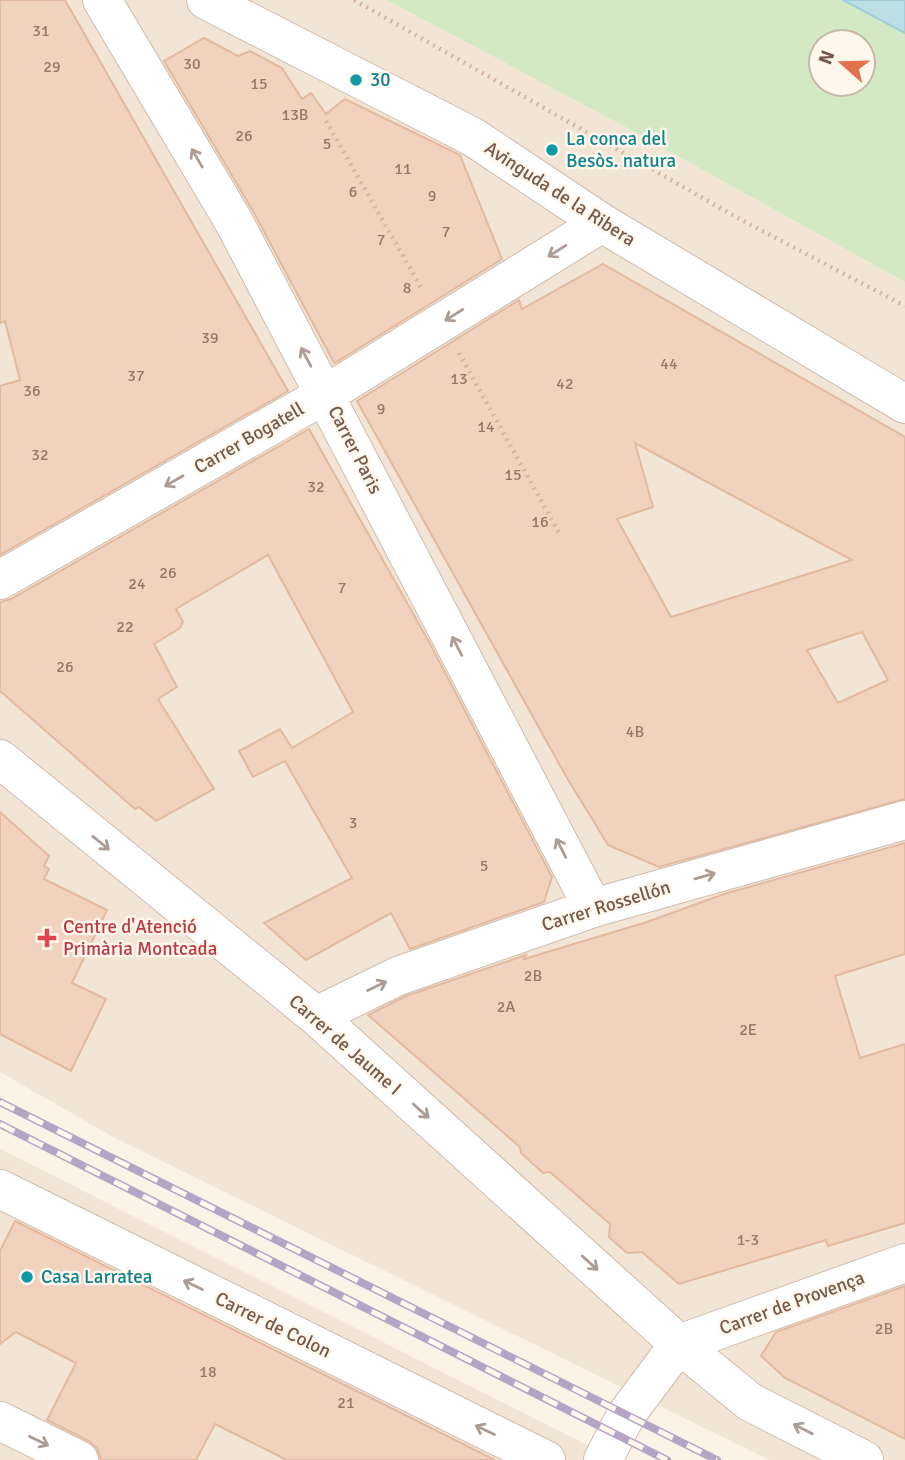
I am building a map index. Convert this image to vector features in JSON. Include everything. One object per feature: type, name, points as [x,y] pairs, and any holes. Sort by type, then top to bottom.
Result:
[{"type":"street","name":"Carrer Paris","points":[[102,0],[234,222],[593,908]]},
{"type":"street","name":"Avinguda de la Ribera","points":[[206,0],[474,137],[602,223],[905,404]]},
{"type":"street","name":"Carrer Bogatell","points":[[0,580],[326,394],[602,223]]},
{"type":"street","name":"Carrer de Jaume I","points":[[0,759],[316,1016],[679,1344],[750,1402],[863,1460]]},
{"type":"street","name":"Carrer Rossellón","points":[[316,1016],[398,976],[593,908],[905,820]]},
{"type":"street","name":"Carrer de Colon","points":[[4,1200],[546,1460]]},
{"type":"street","name":"Carrer de Provença","points":[[679,1344],[905,1262]]},
{"type":"street","points":[[603,1460],[626,1415],[679,1344]]},
{"type":"street","points":[[0,1421],[79,1460]]},
{"type":"path","points":[[354,0],[736,217],[905,306]]},
{"type":"shaded area","points":[[0,0],[387,0],[627,128],[905,282],[905,1460],[769,1460],[113,1137],[0,1072]]},
{"type":"shaded area","points":[[0,1149],[617,1460],[0,1460]]},
{"type":"green space","points":[[387,0],[843,0],[905,33],[905,282],[627,128]]},
{"type":"water","points":[[843,0],[905,0],[905,33]]},
{"type":"building","points":[[0,0],[65,0],[288,391],[0,555],[0,386],[20,380],[5,321],[0,323]]},
{"type":"building","points":[[204,38],[238,56],[250,51],[282,68],[302,99],[311,93],[326,114],[345,99],[460,155],[502,259],[335,363],[253,211],[164,61]]},
{"type":"building","points":[[603,264],[905,437],[905,799],[659,867],[608,845],[567,778],[357,401],[519,300],[522,309]],"holes":[[[635,443],[696,476],[852,560],[671,617],[617,519],[653,507]],[[862,632],[888,680],[838,703],[807,650]]]},
{"type":"building","points":[[309,429],[428,640],[552,877],[544,902],[410,949],[391,913],[306,960],[264,923],[352,878],[285,761],[253,777],[239,751],[280,729],[292,748],[353,712],[268,555],[176,609],[183,622],[180,628],[154,644],[177,687],[158,699],[214,789],[156,821],[139,807],[135,809],[0,691],[0,602],[11,599]]},
{"type":"building","name":"Centre d'Atenció Primària Montcada","points":[[0,812],[49,856],[44,866],[49,869],[44,879],[107,910],[72,983],[106,999],[71,1071],[0,1034]]},
{"type":"building","points":[[905,843],[905,954],[835,976],[860,1058],[905,1044],[905,1223],[828,1246],[826,1240],[679,1284],[642,1252],[627,1253],[609,1237],[610,1224],[550,1172],[543,1173],[521,1153],[520,1147],[368,1015],[406,996],[526,955],[524,959],[647,922],[724,894]]},
{"type":"building","points":[[15,1221],[495,1460],[287,1460],[215,1424],[196,1460],[101,1460],[97,1448],[89,1441],[47,1420],[76,1363],[16,1332],[0,1344],[0,1251]]},
{"type":"building","points":[[905,1286],[905,1439],[785,1378],[761,1356],[776,1332]]},
{"type":"railway","points":[[0,1102],[717,1460]]},
{"type":"railway","points":[[0,1124],[667,1460]]},
{"type":"place","name":"30","points":[[356,80]]},
{"type":"place","name":"La conca del Besòs. natura","points":[[552,150]]},
{"type":"place","name":"Centre d'Atenció Primària Montcada","points":[[47,938]]},
{"type":"place","name":"Casa Larratea","points":[[27,1277]]}]
